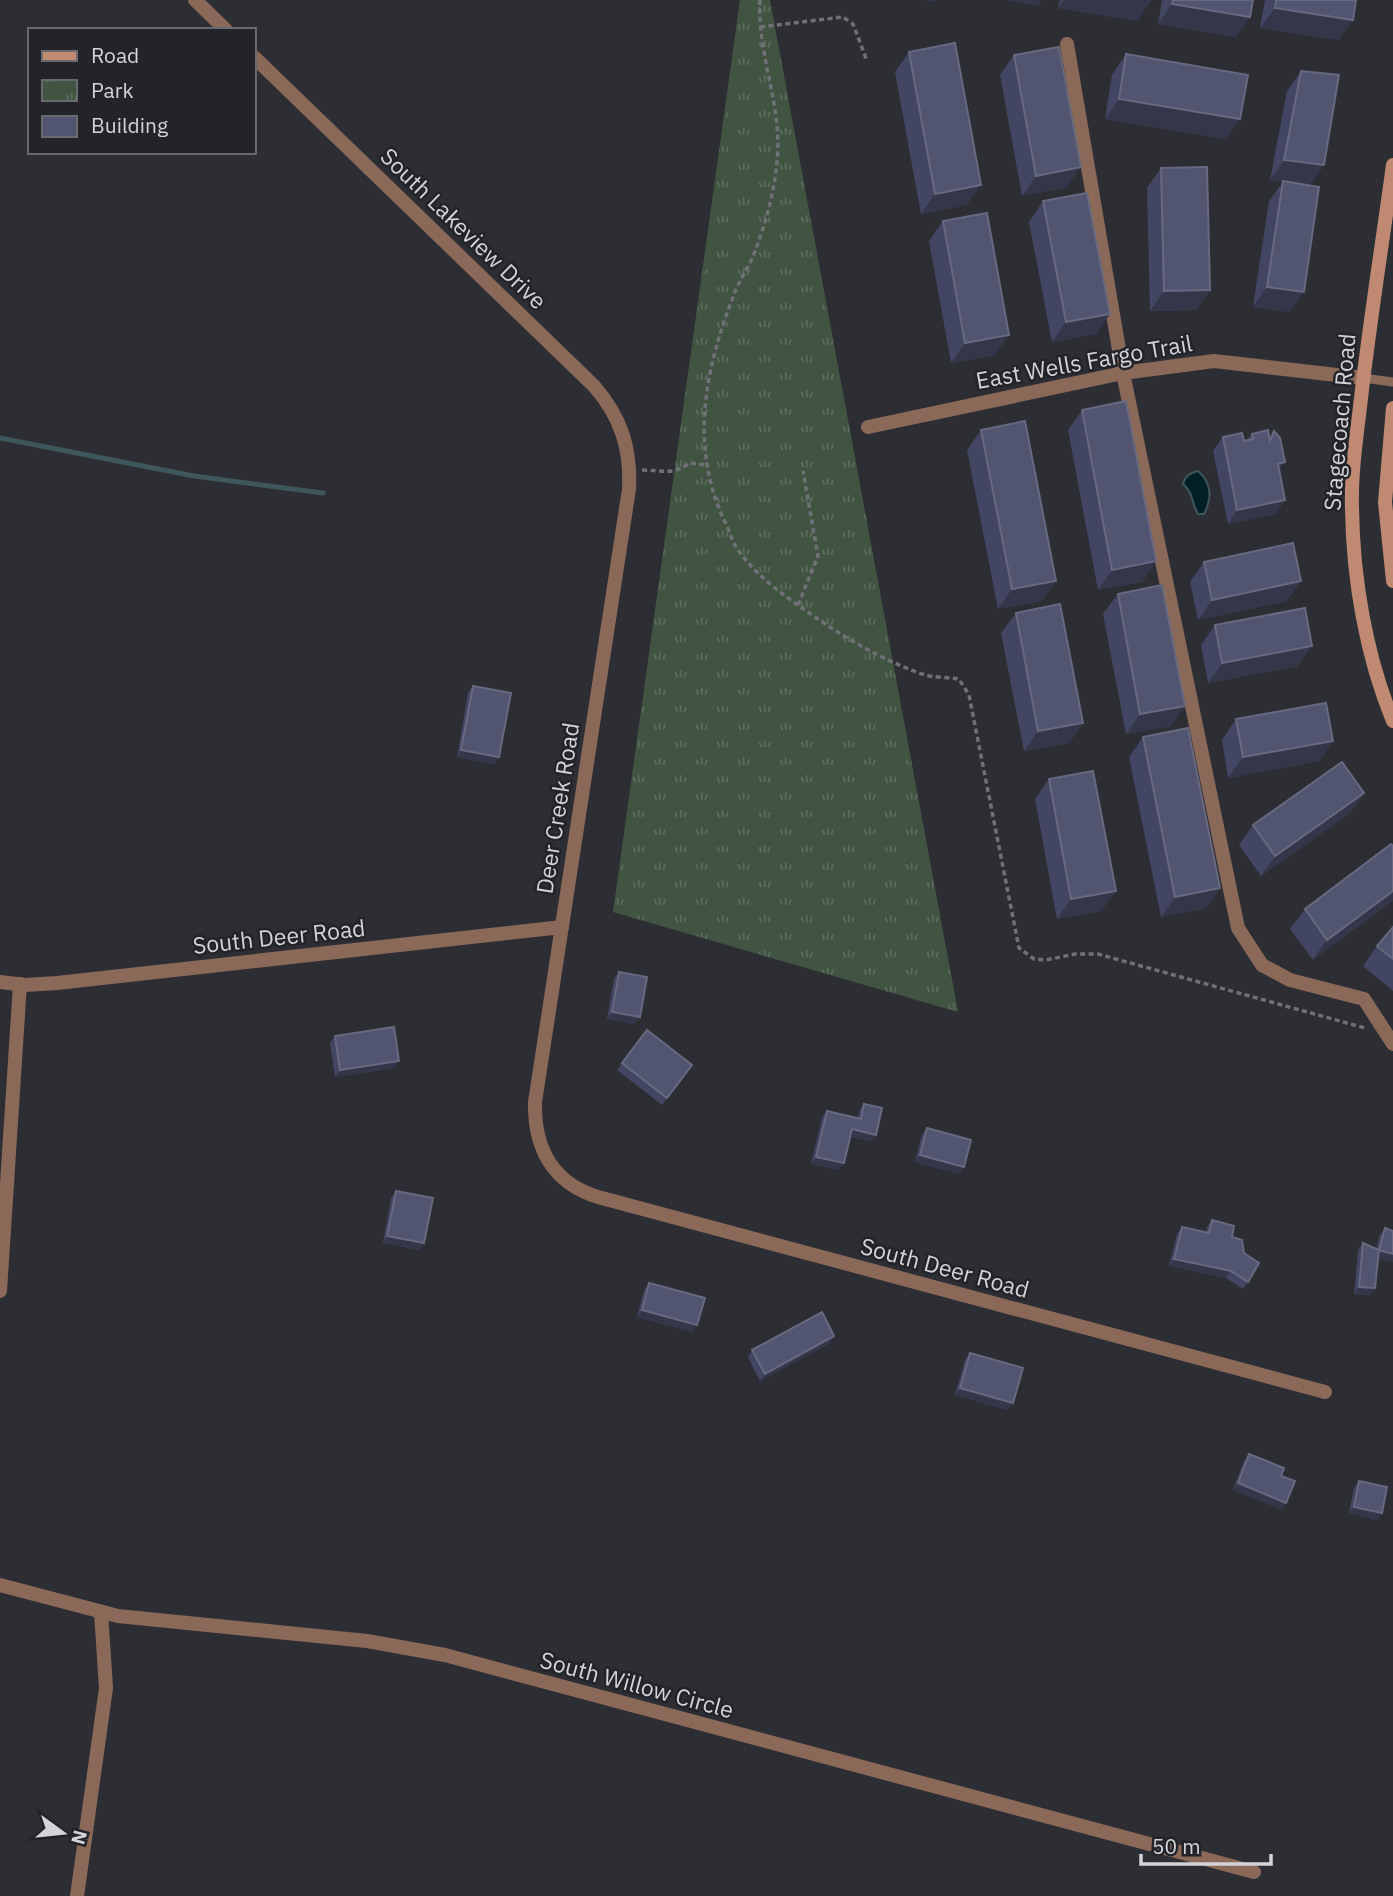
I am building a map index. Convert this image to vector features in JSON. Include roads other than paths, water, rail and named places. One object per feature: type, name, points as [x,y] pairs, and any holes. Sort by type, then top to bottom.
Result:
[{"type":"street","points":[[195,0],[224,28]]},
{"type":"street","points":[[1067,44],[1123,373],[1238,928],[1262,965],[1290,980],[1364,999],[1393,1044]]},
{"type":"street","name":"South Lakeview Drive","points":[[256,59],[594,386],[608,402],[627,443]]},
{"type":"street","name":"Stagecoach Road","points":[[1393,165],[1363,378],[1352,507],[1356,559],[1373,662],[1393,722]]},
{"type":"street","name":"East Wells Fargo Trail","points":[[868,427],[1123,373],[1214,361],[1363,378]]},
{"type":"street","points":[[1393,408],[1385,502],[1393,581]]},
{"type":"street","name":"Deer Creek Road","points":[[558,1174],[539,1142],[535,1122],[536,1102],[630,471],[627,443]]},
{"type":"street","name":"South Deer Road","points":[[0,982],[57,983],[562,927]]},
{"type":"street","points":[[0,1291],[20,984]]},
{"type":"street","name":"South Deer Road","points":[[558,1174],[573,1186],[598,1197],[1325,1392]]},
{"type":"street","name":"South Willow Circle","points":[[0,1585],[101,1612],[140,1619],[367,1641],[445,1656],[1254,1872]]},
{"type":"street","points":[[77,1896],[106,1688],[101,1612]]},
{"type":"lane","name":"East Wells Fargo Trail","points":[[1363,378],[1393,382]]},
{"type":"water","points":[[1198,471],[1206,481],[1209,491],[1204,514],[1198,514],[1189,491],[1183,484],[1188,475]]},
{"type":"waterway","points":[[0,438],[194,476],[323,493]]}]
